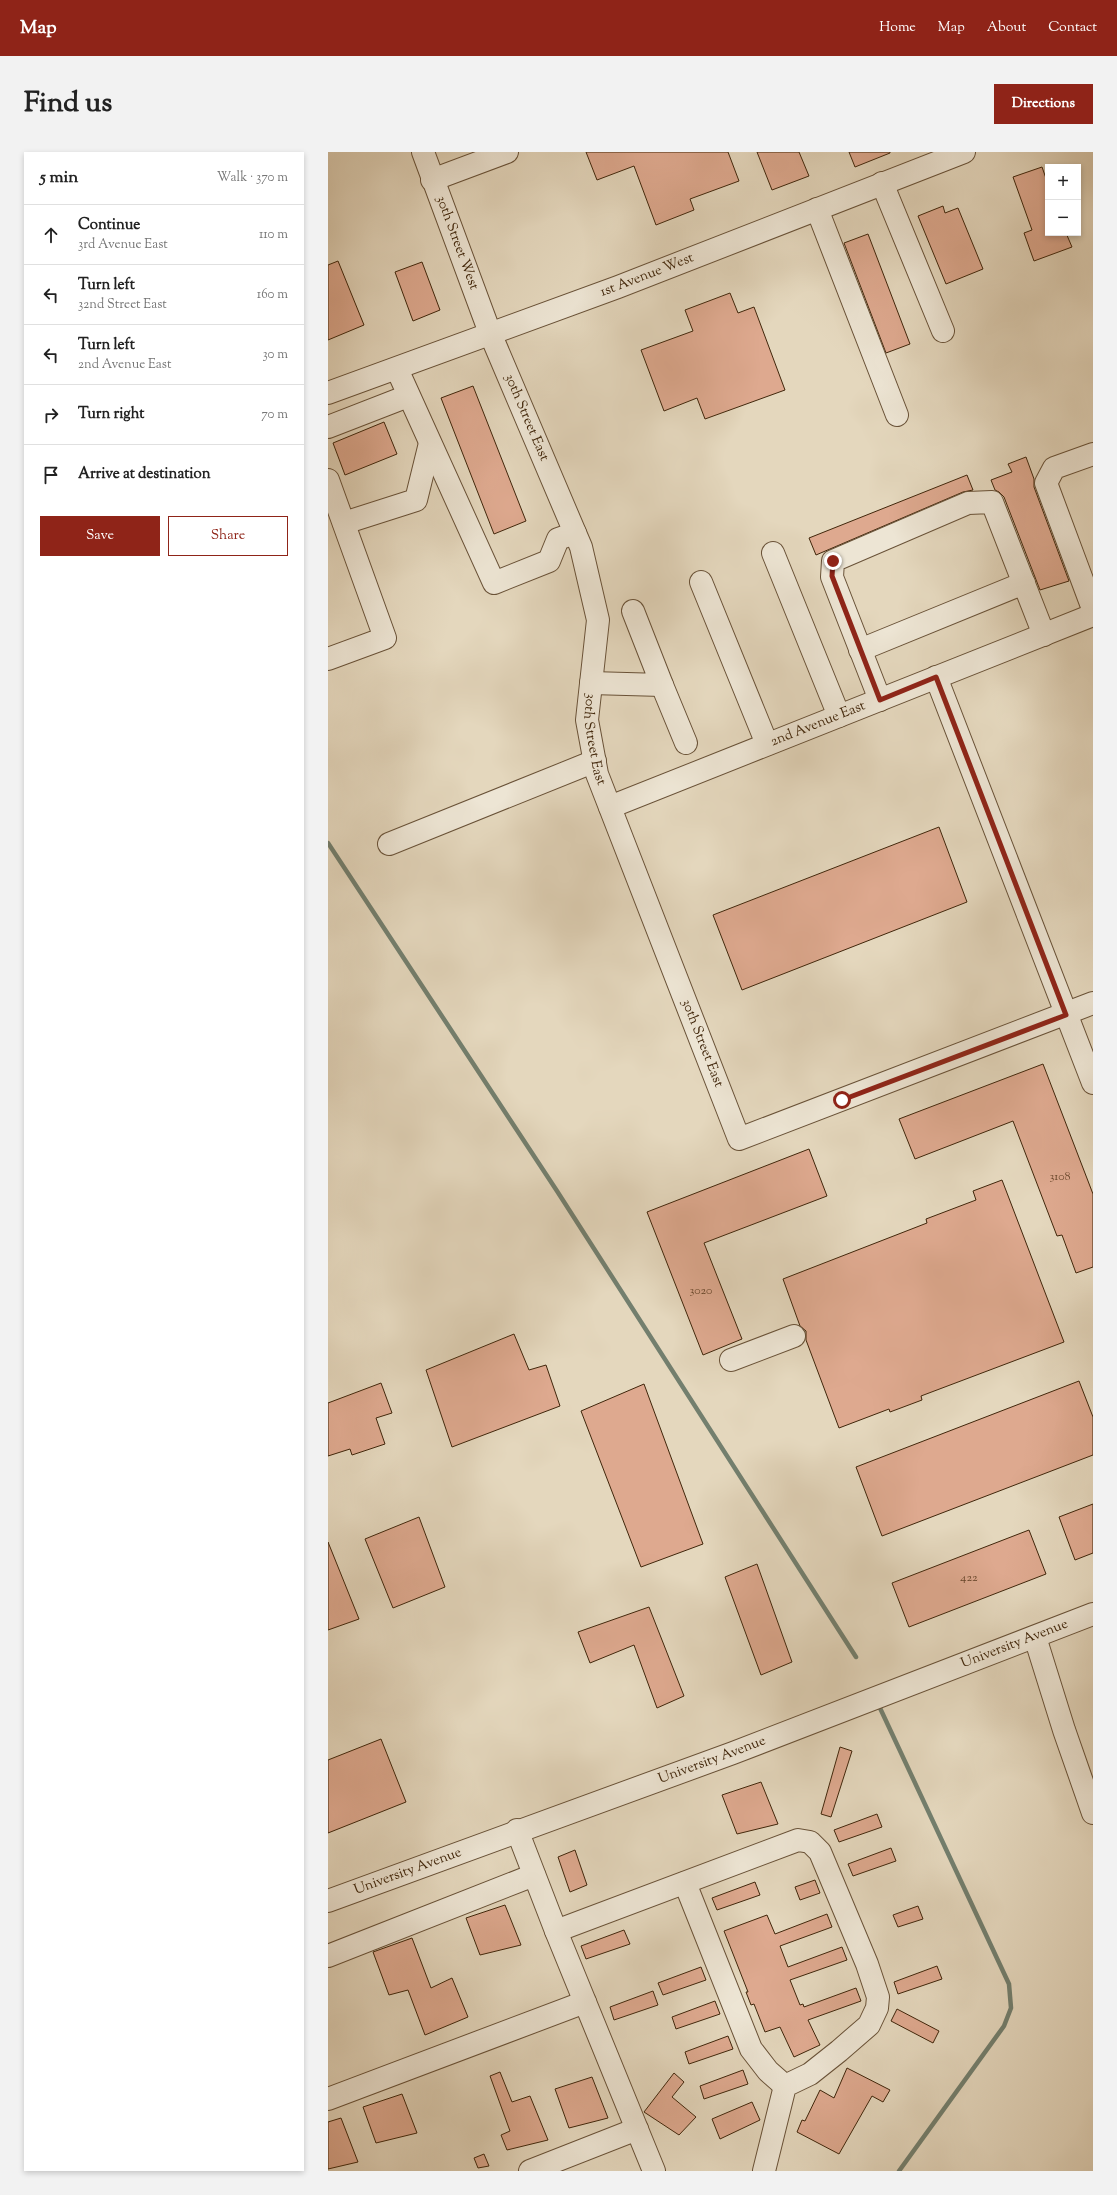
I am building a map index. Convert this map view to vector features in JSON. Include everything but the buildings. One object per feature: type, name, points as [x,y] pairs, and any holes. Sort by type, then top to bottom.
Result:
[{"type":"street","name":"30th Street West","points":[[423,152],[432,180],[490,334]]},
{"type":"street","points":[[432,180],[506,152]]},
{"type":"street","name":"1st Avenue West","points":[[328,393],[618,287],[964,152]]},
{"type":"street","points":[[882,183],[944,331]]},
{"type":"street","points":[[817,209],[897,415]]},
{"type":"street","name":"30th Street East","points":[[490,334],[581,546],[598,620],[587,720],[597,774],[739,1139],[1066,1015]]},
{"type":"street","points":[[397,369],[494,582],[549,561],[558,539],[575,533]]},
{"type":"street","points":[[328,427],[408,396]]},
{"type":"street","points":[[344,523],[416,500],[430,443]]},
{"type":"street","points":[[1093,454],[1054,468],[1046,483],[1084,560],[1093,609]]},
{"type":"street","points":[[328,480],[385,638],[328,659]]},
{"type":"street","points":[[880,700],[832,576],[833,561],[968,503],[992,502],[1044,635]]},
{"type":"street","points":[[773,553],[838,716]]},
{"type":"street","points":[[701,582],[767,744]]},
{"type":"street","points":[[860,650],[1024,583]]},
{"type":"street","points":[[633,611],[686,743]]},
{"type":"street","name":"2nd Avenue East","points":[[610,807],[1093,615]]},
{"type":"street","points":[[936,677],[1093,1083]]},
{"type":"street","points":[[591,683],[662,685]]},
{"type":"street","points":[[390,844],[595,761]]},
{"type":"street","points":[[1066,1015],[1093,1004]]},
{"type":"street","points":[[731,1360],[794,1336]]},
{"type":"street","name":"University Avenue","points":[[328,1901],[518,1830],[733,1753],[1093,1614]]},
{"type":"street","points":[[1035,1637],[1066,1736],[1093,1813]]},
{"type":"street","points":[[518,1830],[556,1931],[654,2171]]},
{"type":"street","points":[[556,1931],[798,1840],[810,1842],[820,1852],[867,1964],[878,1998],[878,2003],[869,2025],[810,2074],[785,2086]]},
{"type":"street","points":[[328,1956],[534,1875]]},
{"type":"street","points":[[685,1883],[751,2049],[768,2071],[785,2086]]},
{"type":"street","points":[[328,2099],[585,2002]]},
{"type":"street","points":[[764,2171],[785,2086]]},
{"type":"street","points":[[530,2171],[637,2129]]},
{"type":"waterway","points":[[328,843],[557,1191],[856,1657]]},
{"type":"waterway","points":[[880,1708],[1009,1984],[1011,2008],[1004,2026],[899,2171]]},
{"type":"route","points":[[833,561],[832,576],[880,700],[936,677],[1021,894],[1066,1015],[842,1100]]}]
